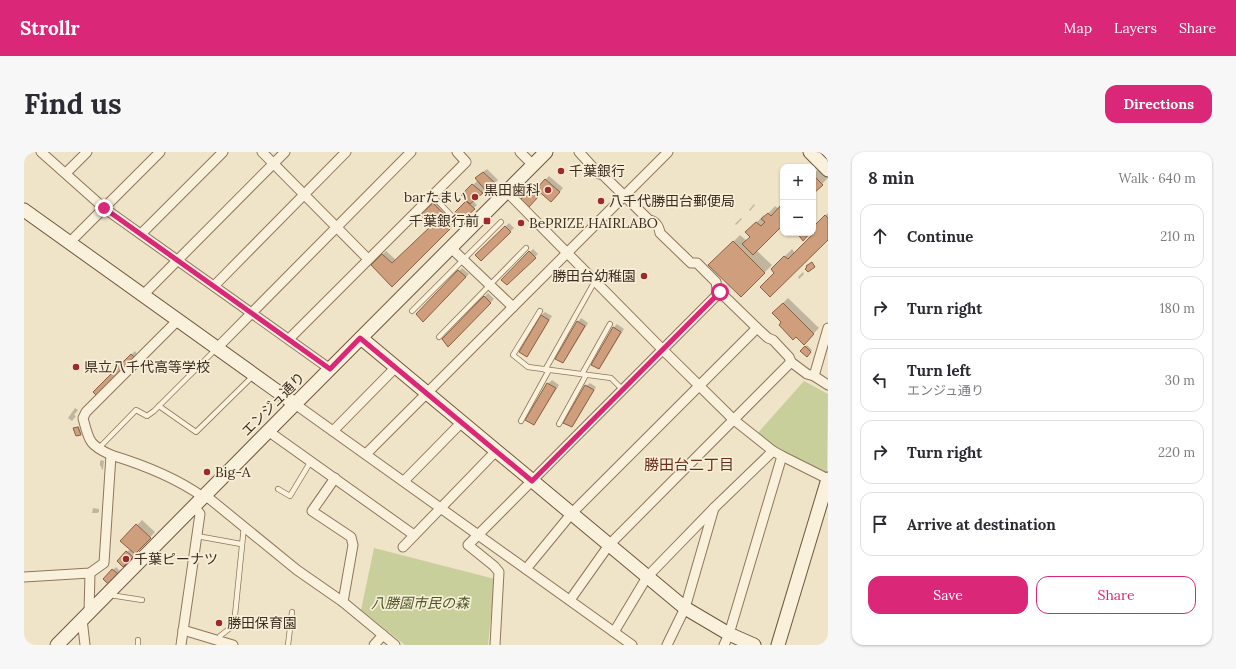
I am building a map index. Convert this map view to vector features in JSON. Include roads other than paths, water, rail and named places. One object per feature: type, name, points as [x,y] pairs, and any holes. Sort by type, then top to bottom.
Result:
[{"type":"street","points":[[41,152],[104,208],[330,369]]},
{"type":"street","points":[[66,173],[87,152]]},
{"type":"street","points":[[70,243],[160,152]]},
{"type":"street","points":[[141,234],[223,152]]},
{"type":"street","points":[[262,152],[368,259]]},
{"type":"street","points":[[143,295],[285,152]]},
{"type":"street","points":[[214,286],[346,152]]},
{"type":"street","points":[[217,348],[411,152]]},
{"type":"street","points":[[289,339],[466,162],[456,152]]},
{"type":"street","points":[[520,152],[533,165]]},
{"type":"street","name":"エンジュ通り","points":[[57,645],[546,152]]},
{"type":"street","points":[[578,152],[648,220],[653,221],[660,228],[660,233],[691,263],[697,263],[716,282],[717,288],[720,292],[768,338],[773,340],[789,357],[791,362],[807,374],[814,376],[828,385]]},
{"type":"street","points":[[366,454],[668,152]]},
{"type":"street","points":[[810,152],[828,170]]},
{"type":"street","points":[[507,192],[566,253],[734,420],[773,451],[828,479],[778,645]]},
{"type":"street","points":[[24,210],[632,645]]},
{"type":"street","points":[[451,248],[513,307]]},
{"type":"street","points":[[495,645],[499,572],[494,566],[468,545],[720,292]]},
{"type":"street","points":[[178,320],[86,412],[83,418],[89,439],[98,449],[153,470],[190,488],[201,499],[244,526],[297,570],[343,602],[395,645]]},
{"type":"street","points":[[526,569],[572,513],[757,328]]},
{"type":"street","points":[[814,376],[828,328]]},
{"type":"street","points":[[360,338],[685,608],[727,640],[754,645]]},
{"type":"street","points":[[570,600],[609,545],[791,362]]},
{"type":"street","points":[[333,431],[396,367]]},
{"type":"street","points":[[404,481],[462,422]]},
{"type":"street","points":[[268,431],[414,535]]},
{"type":"street","points":[[403,547],[496,451]]},
{"type":"street","points":[[614,632],[647,577],[714,508],[773,451]]},
{"type":"street","points":[[24,578],[90,573],[104,563],[111,455]]},
{"type":"street","points":[[727,640],[782,456]]},
{"type":"street","points":[[335,478],[312,511],[351,537],[353,546],[343,602]]},
{"type":"street","points":[[182,645],[201,499]]},
{"type":"street","points":[[668,645],[685,608],[714,508]]},
{"type":"street","points":[[85,645],[90,573]]},
{"type":"street","points":[[183,630],[218,643],[233,645]]},
{"type":"street","points":[[374,645],[383,635]]},
{"type":"lane","points":[[432,195],[467,232]]},
{"type":"lane","points":[[412,311],[501,222]]},
{"type":"lane","points":[[438,337],[526,248]]},
{"type":"lane","points":[[521,421],[595,281]]},
{"type":"lane","points":[[540,311],[513,355],[528,367],[611,378],[623,390]]},
{"type":"lane","points":[[559,424],[610,324]]},
{"type":"lane","points":[[98,449],[136,410],[148,416],[217,348]]},
{"type":"lane","points":[[159,406],[196,432],[254,375]]},
{"type":"lane","points":[[278,489],[290,496],[311,461]]},
{"type":"lane","points":[[218,643],[220,636],[234,625],[244,526]]},
{"type":"lane","points":[[197,536],[241,544]]},
{"type":"lane","points":[[107,595],[142,600]]},
{"type":"lane","points":[[288,645],[292,612]]},
{"type":"place","name":"千葉銀行","points":[[561,171]]},
{"type":"place","name":"黒田歯科","points":[[548,190]]},
{"type":"place","name":"barたまい","points":[[475,197]]},
{"type":"place","name":"八千代勝田台郵便局","points":[[601,201]]},
{"type":"place","name":"千葉銀行前","points":[[487,221]]},
{"type":"place","name":"BePRIZE HAIRLABO","points":[[521,223]]},
{"type":"place","name":"勝田台幼稚園","points":[[644,276]]},
{"type":"place","name":"県立八千代高等学校","points":[[76,367]]},
{"type":"place","name":"Big-A","points":[[207,472]]},
{"type":"place","name":"千葉ピーナツ","points":[[126,559]]},
{"type":"place","name":"勝田保育園","points":[[219,623]]},
{"type":"district","name":"勝田台二丁目","points":[[689,465]]},
{"type":"park label","name":"八勝園市民の森","points":[[420,603]]}]
